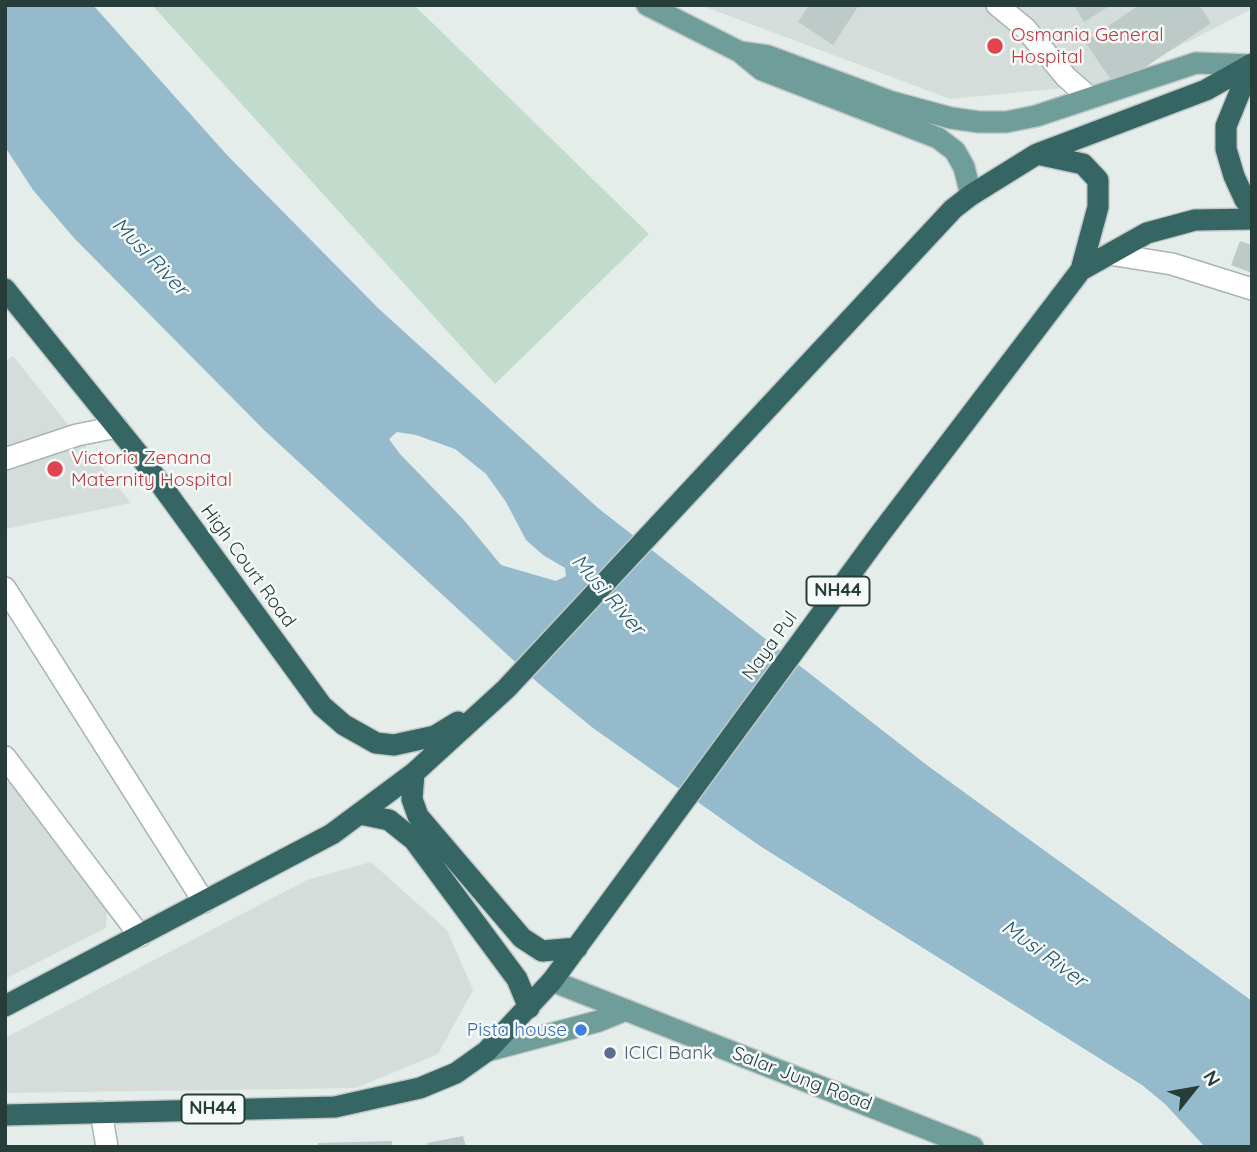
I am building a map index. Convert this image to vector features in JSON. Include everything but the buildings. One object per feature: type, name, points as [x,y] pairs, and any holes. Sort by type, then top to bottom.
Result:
[{"type":"highway","points":[[5,1006],[332,834],[415,773],[506,689],[953,209],[971,195],[1037,154],[1206,90],[1252,64]]},
{"type":"highway","points":[[1252,64],[1226,127],[1226,149],[1234,176],[1245,200],[1252,206]]},
{"type":"highway","name":"NH44","points":[[1037,154],[1083,164],[1092,170],[1098,180],[1098,207],[1081,270]]},
{"type":"highway","name":"NH44","points":[[1081,270],[1147,233],[1195,220],[1252,219]]},
{"type":"highway","name":"Naya Pul","points":[[577,948],[880,534],[1081,270]]},
{"type":"highway","name":"High Court Road","points":[[5,289],[117,427],[322,706],[359,734],[376,743],[394,745],[435,736],[506,689]]},
{"type":"highway","points":[[415,773],[412,799],[418,816],[522,938],[542,951],[577,948]]},
{"type":"highway","points":[[360,814],[390,820],[414,840],[517,979],[529,1008]]},
{"type":"highway","name":"NH44","points":[[5,1115],[335,1107],[420,1088],[456,1073],[487,1051],[529,1008],[577,948]]},
{"type":"main road","points":[[647,5],[740,52],[762,70],[939,138],[954,151],[964,167],[971,195]]},
{"type":"main road","points":[[740,52],[768,56],[892,102],[951,118],[979,122],[1006,122],[1036,116],[1196,63],[1252,64]]},
{"type":"main road","name":"Salar Jung Road","points":[[552,981],[973,1147]]},
{"type":"main road","points":[[487,1051],[599,1021],[626,1010]]},
{"type":"street","points":[[997,5],[1025,28],[1066,77],[1090,98]]},
{"type":"street","points":[[1109,254],[1171,264],[1252,289]]},
{"type":"street","points":[[5,459],[77,435],[117,427]]},
{"type":"street","points":[[5,588],[204,902]]},
{"type":"street","points":[[5,757],[140,936]]},
{"type":"street","points":[[101,1112],[107,1147]]},
{"type":"shaded area","name":"Osmania General Hospital","points":[[700,5],[1252,5],[1252,9],[1105,84],[950,99]]},
{"type":"shaded area","name":"Victoria Zenana Maternity Hospital","points":[[13,356],[131,503],[5,529],[5,362]]},
{"type":"shaded area","points":[[5,780],[28,793],[107,911],[106,928],[5,979]]},
{"type":"shaded area","points":[[371,862],[447,930],[473,990],[438,1054],[356,1088],[5,1093],[5,1038],[307,880]]},
{"type":"green space","points":[[152,5],[414,5],[649,234],[495,384]]},
{"type":"water","name":"Musi River","points":[[5,5],[93,5],[227,155],[378,308],[598,508],[928,766],[1252,1001],[1252,1147],[1205,1147],[1165,1104],[1142,1085],[760,846],[593,728],[538,683],[264,430],[74,238],[33,190],[5,147]],"holes":[[[397,432],[416,435],[455,449],[486,474],[506,502],[526,540],[543,555],[565,568],[566,576],[556,581],[501,565],[463,519],[400,454],[389,439]]]},
{"type":"place","name":"Osmania General Hospital","points":[[995,46]]},
{"type":"place","name":"Victoria Zenana Maternity Hospital","points":[[55,469]]},
{"type":"place","name":"Pista house","points":[[581,1030]]},
{"type":"place","name":"ICICI Bank","points":[[610,1053]]}]
